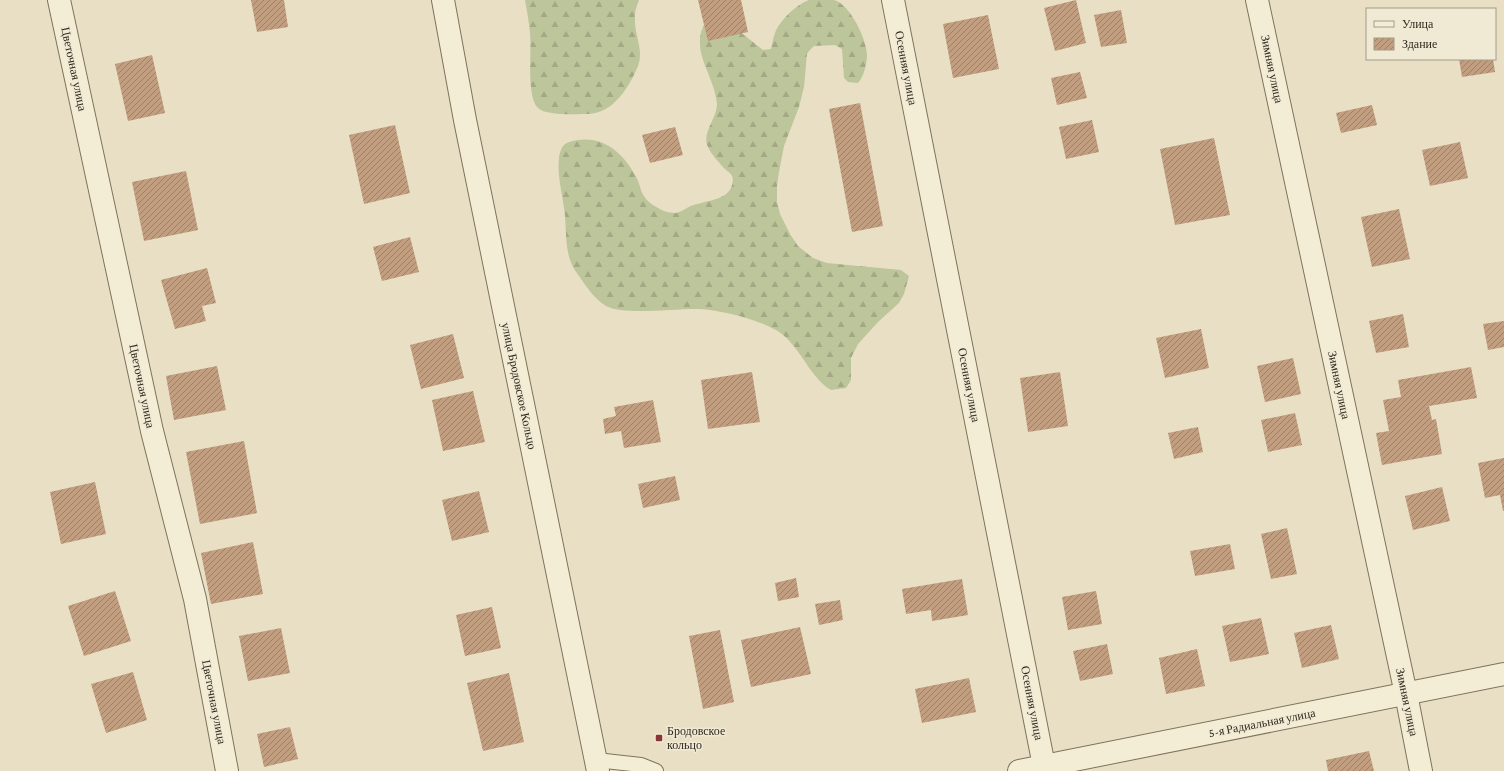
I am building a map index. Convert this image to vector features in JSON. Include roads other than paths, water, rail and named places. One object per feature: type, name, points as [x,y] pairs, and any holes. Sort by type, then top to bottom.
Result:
[{"type":"street","name":"Цветочная улица","points":[[59,0],[152,431],[195,599],[227,771]]},
{"type":"street","name":"улица Бродовское Кольцо","points":[[443,0],[465,120],[597,766]]},
{"type":"street","name":"Осенняя улица","points":[[893,0],[1045,768]]},
{"type":"street","name":"Зимняя улица","points":[[1257,0],[1406,694],[1421,771]]},
{"type":"street","name":"5-я Радиальная улица","points":[[1020,771],[1045,768],[1504,674]]},
{"type":"lane","points":[[597,766],[641,765],[656,771]]},
{"type":"place","name":"Бродовское кольцо","points":[[659,738]]}]
